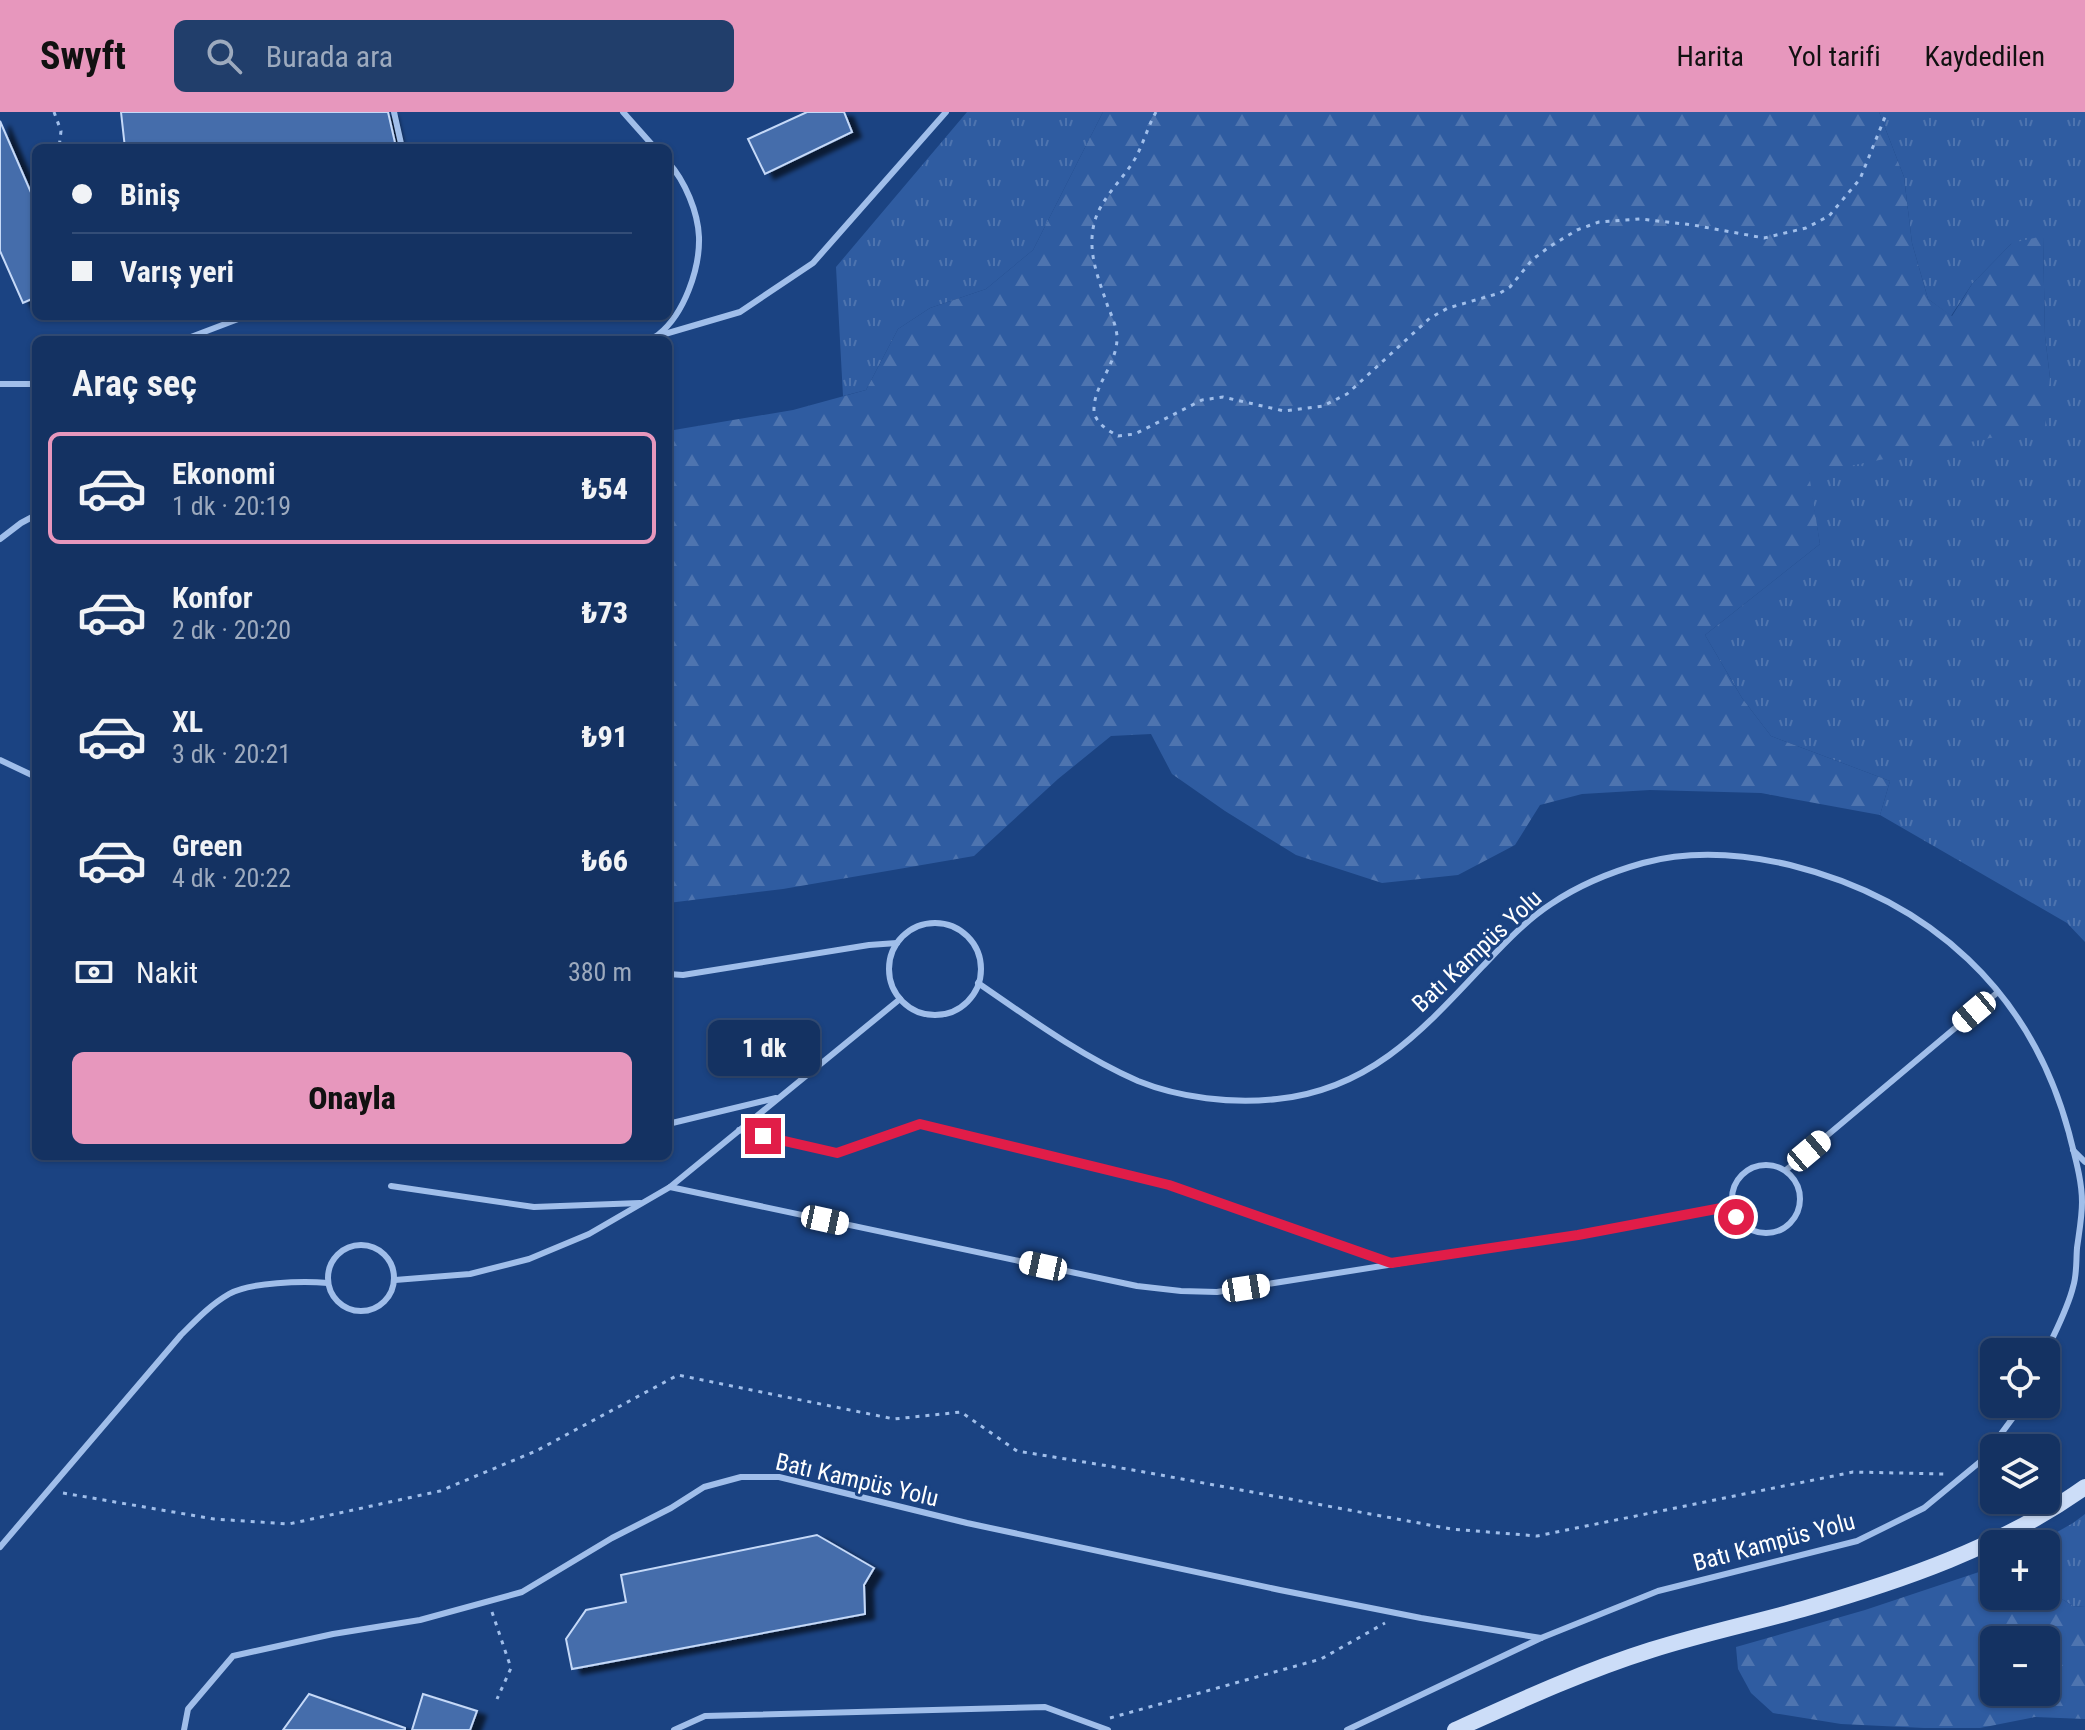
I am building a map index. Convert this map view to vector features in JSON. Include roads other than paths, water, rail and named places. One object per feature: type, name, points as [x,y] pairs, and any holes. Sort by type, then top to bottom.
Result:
[{"type":"street","points":[[1455,1730],[1651,1650],[1915,1574],[2026,1524],[2085,1487]]},
{"type":"lane","points":[[394,112],[401,144]]},
{"type":"lane","points":[[623,112],[651,144]]},
{"type":"lane","points":[[658,336],[740,312],[813,263],[946,112]]},
{"type":"lane","points":[[672,169],[691,200],[699,237],[695,274],[681,308],[672,319]]},
{"type":"lane","points":[[194,336],[236,320]]},
{"type":"lane","points":[[658,336],[671,320]]},
{"type":"lane","points":[[0,384],[32,384]]},
{"type":"lane","points":[[0,539],[32,517]]},
{"type":"lane","points":[[0,760],[32,775]]},
{"type":"lane","name":"Batı Kampüs Yolu","points":[[978,983],[1040,1026],[1140,1082],[1216,1099],[1279,1099],[1309,1093],[1371,1070],[1401,1047],[1502,946],[1549,905],[1612,872],[1649,861],[1700,854],[1771,861],[1832,878],[1885,899],[1954,945],[1998,992],[2028,1034],[2049,1072],[2063,1110],[2082,1200],[2074,1287],[2052,1338]]},
{"type":"lane","points":[[937,922],[966,934],[976,946],[981,961],[976,991],[967,1003],[940,1015],[925,1014],[911,1008],[900,999],[892,986],[890,956],[897,943],[907,931],[921,924],[937,922]]},
{"type":"lane","points":[[672,974],[897,943]]},
{"type":"lane","points":[[1786,1170],[1998,992]]},
{"type":"lane","points":[[395,1280],[470,1274],[529,1259],[589,1234],[670,1187],[900,999]]},
{"type":"lane","points":[[672,1123],[779,1097]]},
{"type":"lane","points":[[739,1130],[837,1153],[920,1124],[1169,1185],[1391,1263]]},
{"type":"lane","points":[[2073,1150],[2085,1162]]},
{"type":"lane","points":[[1763,1165],[1786,1170],[1799,1188],[1801,1199],[1794,1220],[1776,1233],[1753,1232],[1736,1217],[1732,1206],[1735,1183],[1742,1174],[1763,1165]]},
{"type":"lane","points":[[391,1186],[534,1207],[643,1202]]},
{"type":"lane","points":[[670,1187],[1137,1286],[1217,1292],[1578,1235],[1732,1206]]},
{"type":"lane","points":[[359,1245],[380,1251],[388,1259],[395,1280],[392,1291],[378,1307],[357,1312],[338,1302],[331,1294],[328,1283],[332,1261],[349,1247],[359,1245]]},
{"type":"lane","points":[[2076,1258],[2085,1253]]},
{"type":"lane","points":[[0,1547],[181,1335],[208,1308],[232,1292],[306,1281],[328,1283]]},
{"type":"lane","name":"Batı Kampüs Yolu","points":[[1347,1730],[1541,1638],[1658,1591],[1857,1541],[1924,1508],[1981,1461],[2013,1418]]},
{"type":"lane","name":"Batı Kampüs Yolu","points":[[184,1730],[188,1709],[233,1656],[333,1634],[420,1620],[522,1592],[704,1487],[741,1477],[779,1477],[967,1523],[1280,1590],[1541,1638]]},
{"type":"lane","points":[[674,1730],[705,1716],[1045,1707],[1108,1730]]}]
